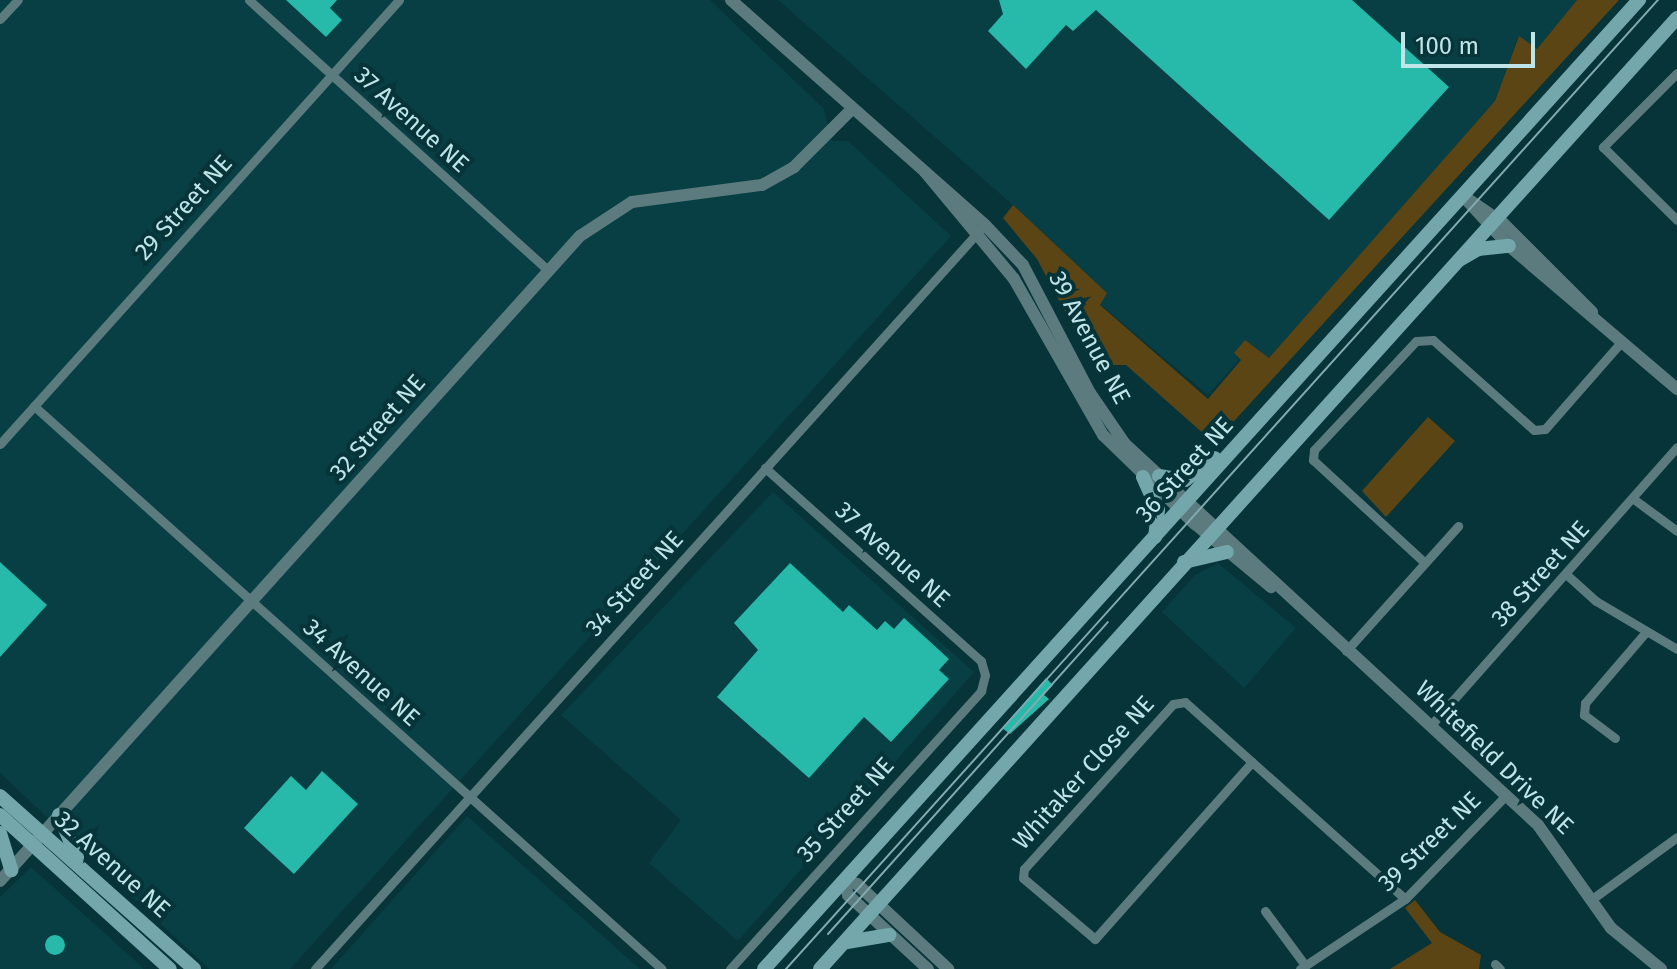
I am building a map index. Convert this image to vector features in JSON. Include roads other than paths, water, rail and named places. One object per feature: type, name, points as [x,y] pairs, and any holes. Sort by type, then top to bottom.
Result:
[{"type":"main road","name":"36 Street NE","points":[[764,969],[1639,0]]},
{"type":"main road","points":[[820,969],[1489,220],[1677,18]]},
{"type":"main road","points":[[1447,268],[1478,249],[1509,246]]},
{"type":"main road","points":[[1155,537],[1158,510],[1151,476],[1185,480],[1236,446]]},
{"type":"main road","points":[[1180,564],[1227,552]]},
{"type":"main road","name":"32 Avenue NE","points":[[0,796],[39,840],[170,969]]},
{"type":"main road","name":"32 Avenue NE","points":[[0,815],[86,871],[194,969]]},
{"type":"main road","points":[[59,815],[86,871]]},
{"type":"main road","points":[[0,833],[5,875]]},
{"type":"main road","points":[[843,944],[867,934],[889,935]]},
{"type":"street","points":[[0,19],[18,0]]},
{"type":"street","name":"37 Avenue NE","points":[[249,0],[547,269]]},
{"type":"street","name":"29 Street NE","points":[[0,444],[399,0]]},
{"type":"street","name":"39 Avenue NE","points":[[731,0],[985,225],[1036,286],[1110,424],[1151,476]]},
{"type":"street","points":[[1677,73],[1603,147],[1677,220]]},
{"type":"street","name":"32 Street NE","points":[[5,875],[547,269],[594,223],[632,202],[735,192],[778,177],[852,109]]},
{"type":"street","name":"39 Avenue NE","points":[[925,172],[975,236],[1014,279],[1103,435],[1211,530]]},
{"type":"street","points":[[1462,195],[1584,298],[1593,315]]},
{"type":"street","points":[[1489,220],[1509,246],[1677,389]]},
{"type":"street","name":"34 Street NE","points":[[315,969],[985,225]]},
{"type":"street","points":[[1424,562],[1313,460],[1314,450],[1416,341],[1433,340],[1534,430],[1545,429],[1622,341]]},
{"type":"street","name":"34 Avenue NE","points":[[34,406],[662,969]]},
{"type":"street","name":"38 Street NE","points":[[1431,725],[1635,500],[1677,447]]},
{"type":"street","name":"37 Avenue NE","points":[[765,468],[981,661],[985,675]]},
{"type":"street","points":[[1635,500],[1677,531]]},
{"type":"street","points":[[1346,651],[1458,526]]},
{"type":"street","name":"Whitefield Drive NE","points":[[1211,530],[1227,552],[1281,592]]},
{"type":"street","name":"Whitefield Drive NE","points":[[1211,530],[1431,725],[1538,825],[1611,928],[1661,969]]},
{"type":"street","points":[[1567,575],[1645,633],[1677,649]]},
{"type":"street","points":[[1615,738],[1584,715],[1585,703],[1645,633]]},
{"type":"street","name":"35 Street NE","points":[[730,969],[981,691],[985,675]]},
{"type":"street","name":"Whitaker Close NE","points":[[1252,762],[1095,939],[1023,878],[1024,869],[1173,704],[1185,702],[1405,899]]},
{"type":"street","name":"39 Street NE","points":[[1302,967],[1405,899],[1505,796]]},
{"type":"street","points":[[1592,899],[1677,837]]},
{"type":"street","points":[[844,880],[873,909],[948,969]]},
{"type":"street","points":[[873,909],[889,935],[928,969]]},
{"type":"street","points":[[1265,911],[1302,967]]},
{"type":"tram line","points":[[786,969],[1658,0]]},
{"type":"tram line","points":[[828,934],[1108,622]]}]
